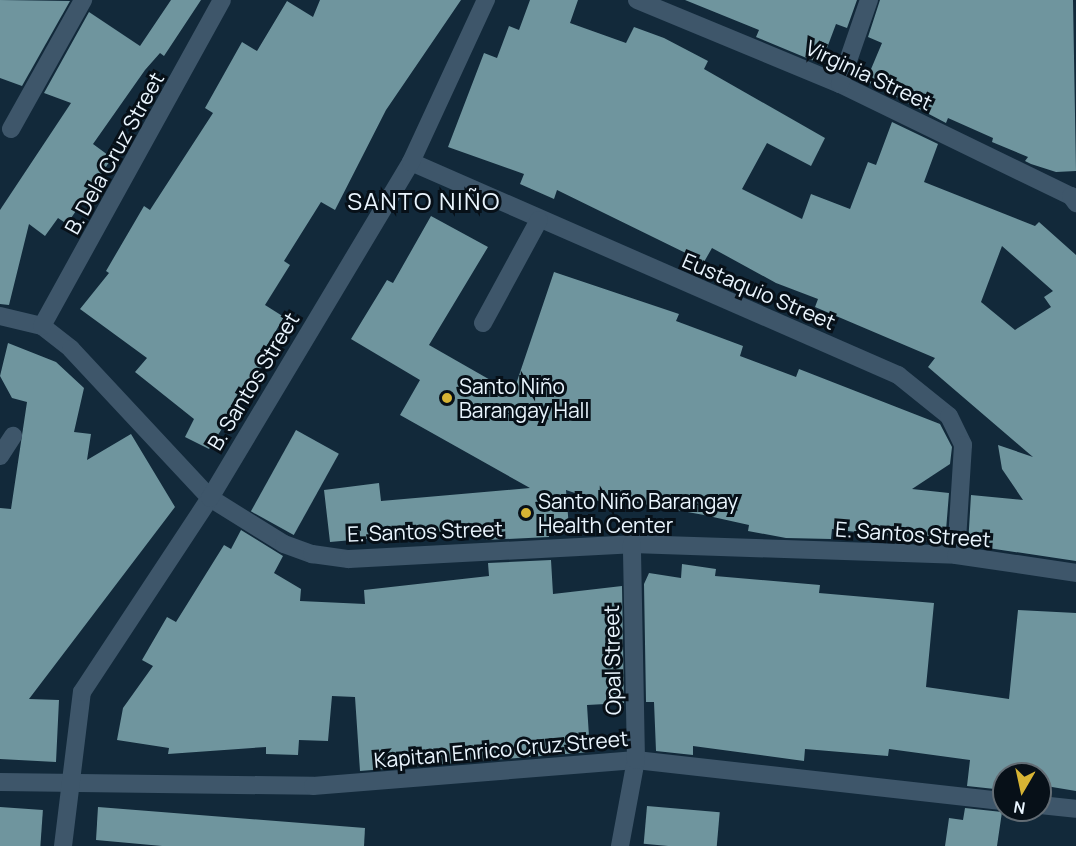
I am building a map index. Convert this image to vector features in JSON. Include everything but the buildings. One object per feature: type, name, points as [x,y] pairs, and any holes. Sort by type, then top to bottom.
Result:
[{"type":"street","points":[[11,129],[83,0]]},
{"type":"street","name":"B. Dela Cruz Street","points":[[42,326],[222,0]]},
{"type":"street","name":"B. Santos Street","points":[[63,846],[82,692],[210,498],[411,162],[486,0]]},
{"type":"street","name":"Virginia Street","points":[[638,0],[840,84],[1074,195]]},
{"type":"street","points":[[840,84],[869,0]]},
{"type":"street","name":"Eustaquio Street","points":[[411,162],[906,382],[948,416],[963,445],[956,555]]},
{"type":"street","points":[[483,323],[539,220]]},
{"type":"street","points":[[0,316],[42,326]]},
{"type":"street","name":"E. Santos Street","points":[[42,326],[70,349],[210,498],[284,544],[312,554],[349,559],[632,544],[956,555],[1076,573]]},
{"type":"street","points":[[0,456],[13,436]]},
{"type":"street","name":"Opal Street","points":[[620,846],[636,760],[632,544]]},
{"type":"street","name":"Kapitan Enrico Cruz Street","points":[[0,782],[313,786],[636,760],[992,800]]},
{"type":"street","points":[[1052,806],[1076,809]]},
{"type":"place","name":"Santo Niño Barangay Hall","points":[[447,398]]},
{"type":"place","name":"Santo Niño Barangay Health Center","points":[[526,513]]},
{"type":"district","name":"SANTO NIÑO","points":[[424,201]]}]
